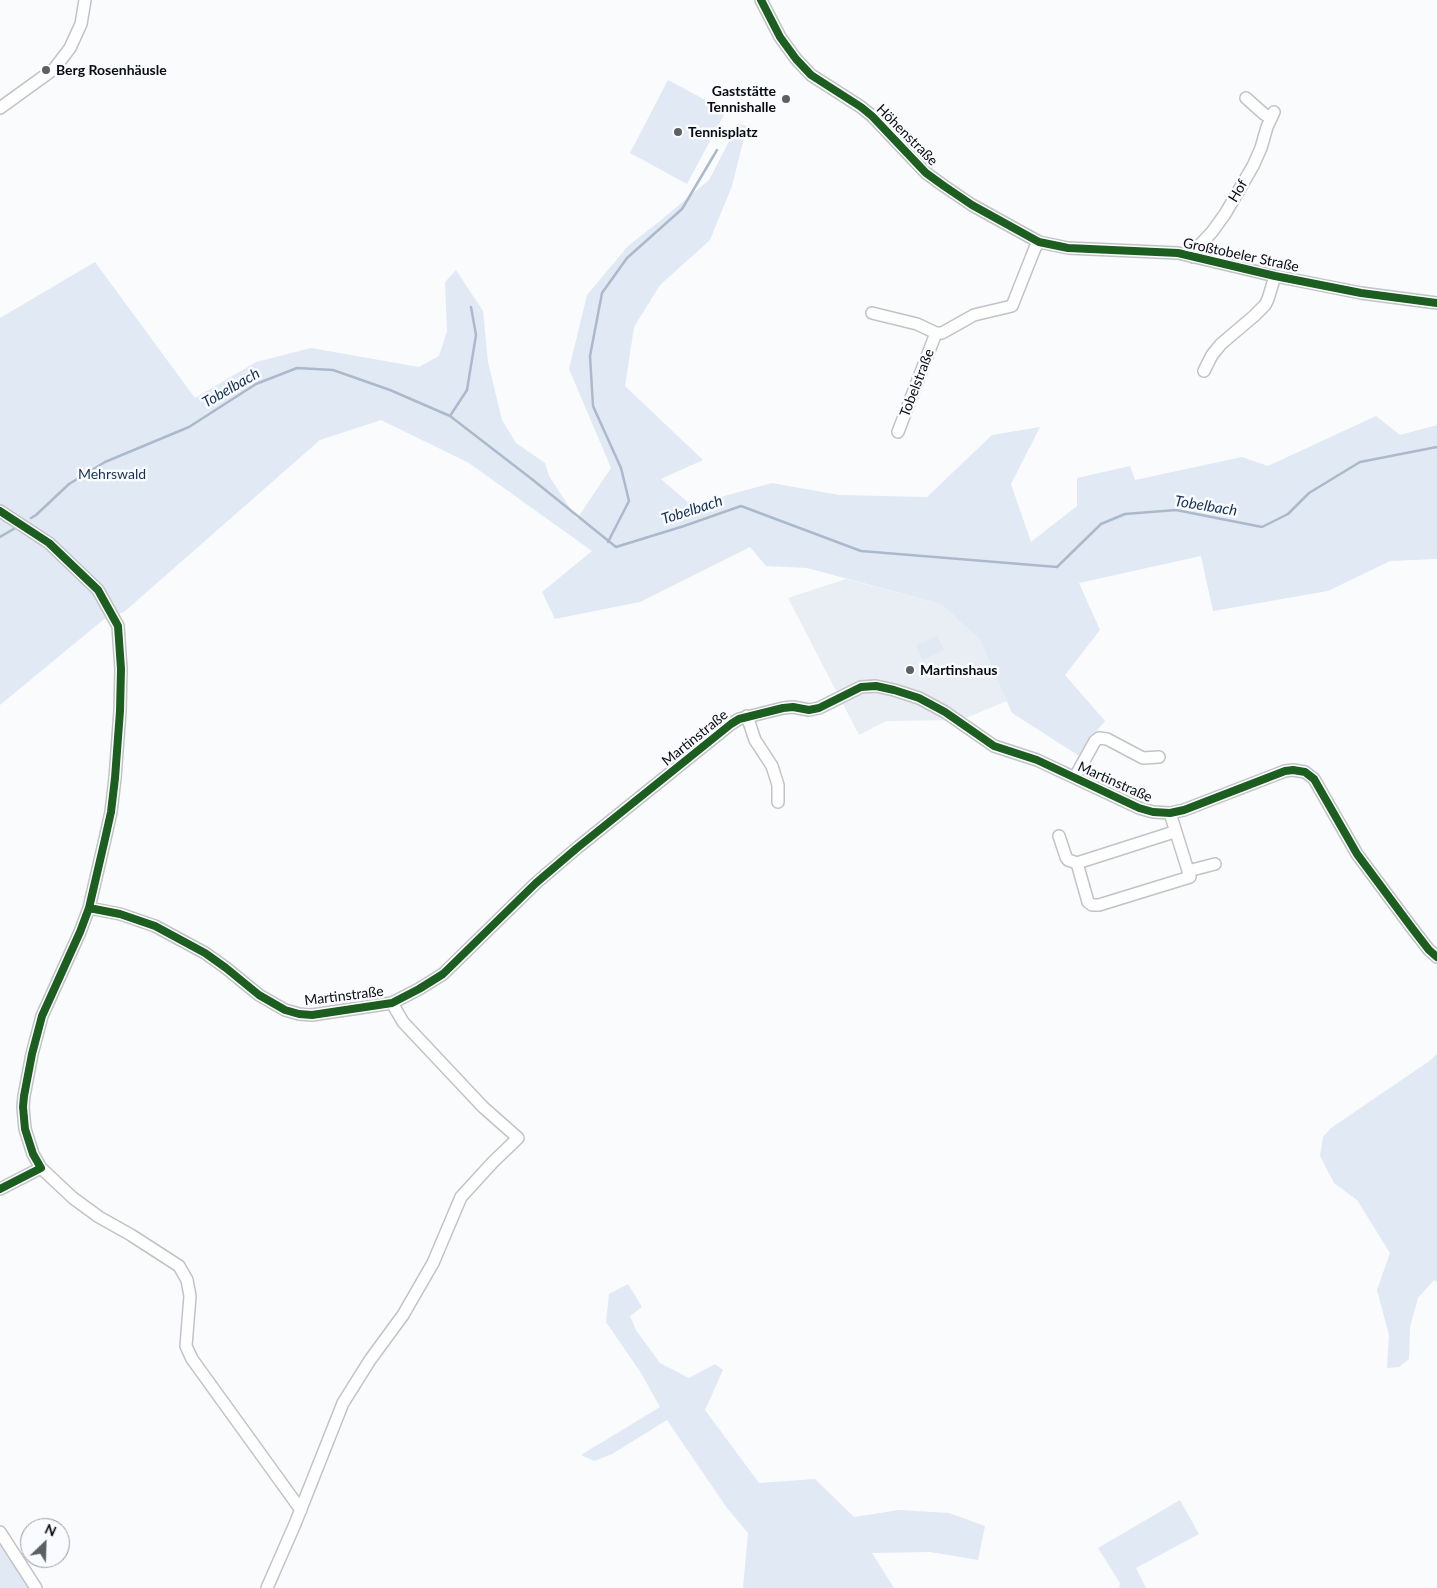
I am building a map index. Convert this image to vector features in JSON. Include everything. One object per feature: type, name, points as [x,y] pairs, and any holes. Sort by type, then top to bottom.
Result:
[{"type":"street","points":[[0,108],[54,70],[70,48],[81,24],[85,0]]},
{"type":"street","name":"Höhenstraße","points":[[761,0],[780,37],[796,59],[811,75],[872,116],[926,173],[938,182],[972,205],[1039,242]]},
{"type":"street","name":"Hof","points":[[1193,257],[1197,248],[1225,214],[1253,166],[1273,115],[1264,114],[1246,98]]},
{"type":"street","points":[[872,313],[917,324],[936,333],[942,333],[951,330],[974,315],[1012,306],[1039,242]]},
{"type":"street","name":"Großtobeler Straße","points":[[1039,242],[1068,248],[1178,253],[1275,276],[1361,293],[1437,303]]},
{"type":"street","points":[[1204,371],[1212,355],[1221,344],[1265,305],[1275,276]]},
{"type":"street","name":"Tobelstraße","points":[[898,432],[936,333]]},
{"type":"street","points":[[0,511],[48,544],[98,590],[118,626],[121,669],[120,711],[111,812],[89,908],[42,1016],[36,1035],[23,1107],[25,1129],[41,1168],[73,1198],[179,1266],[187,1280],[190,1296],[186,1346],[192,1359],[301,1510]]},
{"type":"street","name":"Martinstraße","points":[[89,908],[120,914],[155,926],[205,953],[260,995],[285,1010],[312,1015],[392,1003],[420,989],[443,974],[536,883],[731,724],[748,716],[788,707],[809,710],[819,708],[861,687],[876,686],[918,698],[945,712],[994,746],[1037,760],[1139,808],[1153,812],[1170,813],[1184,810],[1285,771],[1306,772],[1314,779],[1357,854],[1417,936],[1428,950],[1437,957]]},
{"type":"street","points":[[748,716],[755,740],[772,766],[778,785],[778,802]]},
{"type":"street","points":[[1075,777],[1099,738],[1106,739],[1144,758],[1159,757]]},
{"type":"street","points":[[1077,863],[1088,902],[1092,905],[1099,905],[1190,877],[1174,832],[1170,813]]},
{"type":"street","points":[[1059,836],[1068,860],[1077,863],[1174,832]]},
{"type":"street","points":[[1188,871],[1216,864]]},
{"type":"street","points":[[267,1588],[301,1510],[343,1403],[370,1360],[403,1315],[433,1263],[461,1197],[518,1138],[483,1107],[404,1022],[392,1003]]},
{"type":"street","points":[[0,1189],[41,1168]]},
{"type":"street","points":[[0,1532],[36,1588]]},
{"type":"shaded area","name":"Martinshaus","points":[[846,579],[941,604],[980,640],[1007,701],[961,720],[886,721],[859,735],[788,598]]},
{"type":"green space","name":"Tennisplatz","points":[[668,80],[726,111],[687,184],[630,153]]},
{"type":"green space","name":"Mehrswald","points":[[738,124],[747,126],[732,186],[710,240],[660,285],[634,327],[625,386],[703,460],[661,479],[691,505],[772,483],[839,495],[927,497],[992,435],[1040,427],[1011,484],[1031,542],[1077,506],[1077,478],[1130,466],[1135,480],[1242,457],[1268,466],[1376,416],[1400,435],[1437,425],[1437,559],[1390,561],[1328,591],[1213,611],[1201,556],[1079,583],[1100,630],[1065,675],[1105,721],[1095,733],[1081,757],[1012,713],[980,640],[941,604],[807,568],[766,566],[750,547],[640,602],[555,619],[542,592],[592,551],[469,463],[381,420],[320,440],[124,612],[103,620],[0,705],[0,318],[95,262],[195,398],[256,362],[311,348],[419,367],[439,356],[447,331],[445,282],[456,270],[483,311],[488,362],[502,420],[516,443],[545,463],[549,476],[577,519],[611,468],[569,369],[587,295],[628,246],[709,180]]},
{"type":"green space","points":[[937,636],[944,650],[923,660],[916,645]]},
{"type":"green space","points":[[1437,1054],[1437,1282],[1434,1280],[1418,1298],[1410,1327],[1409,1359],[1399,1367],[1387,1368],[1389,1335],[1377,1290],[1390,1253],[1357,1200],[1334,1183],[1320,1156],[1323,1137],[1331,1128]]},
{"type":"green space","points":[[628,1284],[642,1307],[630,1316],[636,1330],[660,1363],[689,1378],[715,1364],[723,1370],[705,1410],[759,1483],[815,1479],[854,1517],[899,1510],[949,1513],[985,1526],[978,1560],[930,1552],[872,1553],[894,1588],[743,1588],[748,1533],[727,1508],[667,1420],[612,1454],[594,1461],[581,1455],[660,1407],[641,1373],[606,1322],[609,1294]]},
{"type":"green space","points":[[1180,1500],[1199,1534],[1136,1568],[1146,1588],[1119,1588],[1120,1583],[1098,1548]]},
{"type":"green space","points":[[0,1532],[20,1563],[20,1568],[23,1568],[36,1588],[0,1588]]},
{"type":"waterway","points":[[608,542],[629,501],[621,468],[593,406],[590,356],[602,293],[627,258],[682,209],[717,150]]},
{"type":"waterway","points":[[450,416],[467,390],[476,335],[471,307]]},
{"type":"waterway","name":"Tobelbach","points":[[31,518],[69,484],[105,462],[189,427],[256,384],[297,368],[333,370],[390,390],[450,416],[616,547],[741,506],[861,551],[1057,567],[1101,524],[1125,514],[1176,510],[1262,527],[1288,514],[1309,493],[1360,462],[1437,447]]},
{"type":"waterway","name":"Tobelbach","points":[[0,537],[17,527]]},
{"type":"cycle path","points":[[761,0],[780,37],[796,59],[811,75],[872,116],[926,173],[972,205],[1039,242],[1068,248],[1178,253],[1275,276],[1361,293],[1437,303]]},
{"type":"cycle path","points":[[0,511],[49,543],[98,590],[118,626],[121,669],[115,778],[111,812],[105,839],[89,908],[42,1016],[24,1096],[25,1129],[33,1154],[41,1168],[0,1189]]},
{"type":"cycle path","points":[[89,908],[120,914],[155,926],[205,953],[259,995],[285,1010],[312,1015],[392,1003],[443,974],[536,883],[731,724],[739,719],[783,708],[793,707],[809,710],[819,708],[861,687],[876,686],[919,698],[945,712],[994,746],[1037,760],[1139,808],[1153,812],[1170,813],[1184,810],[1285,771],[1305,772],[1314,779],[1357,854],[1429,950],[1437,957]]},
{"type":"place","name":"Berg Rosenhäusle","points":[[46,70]]},
{"type":"place","name":"Gaststätte Tennishalle","points":[[786,99]]},
{"type":"place","name":"Tennisplatz","points":[[678,132]]},
{"type":"place","name":"Martinshaus","points":[[910,670]]}]
